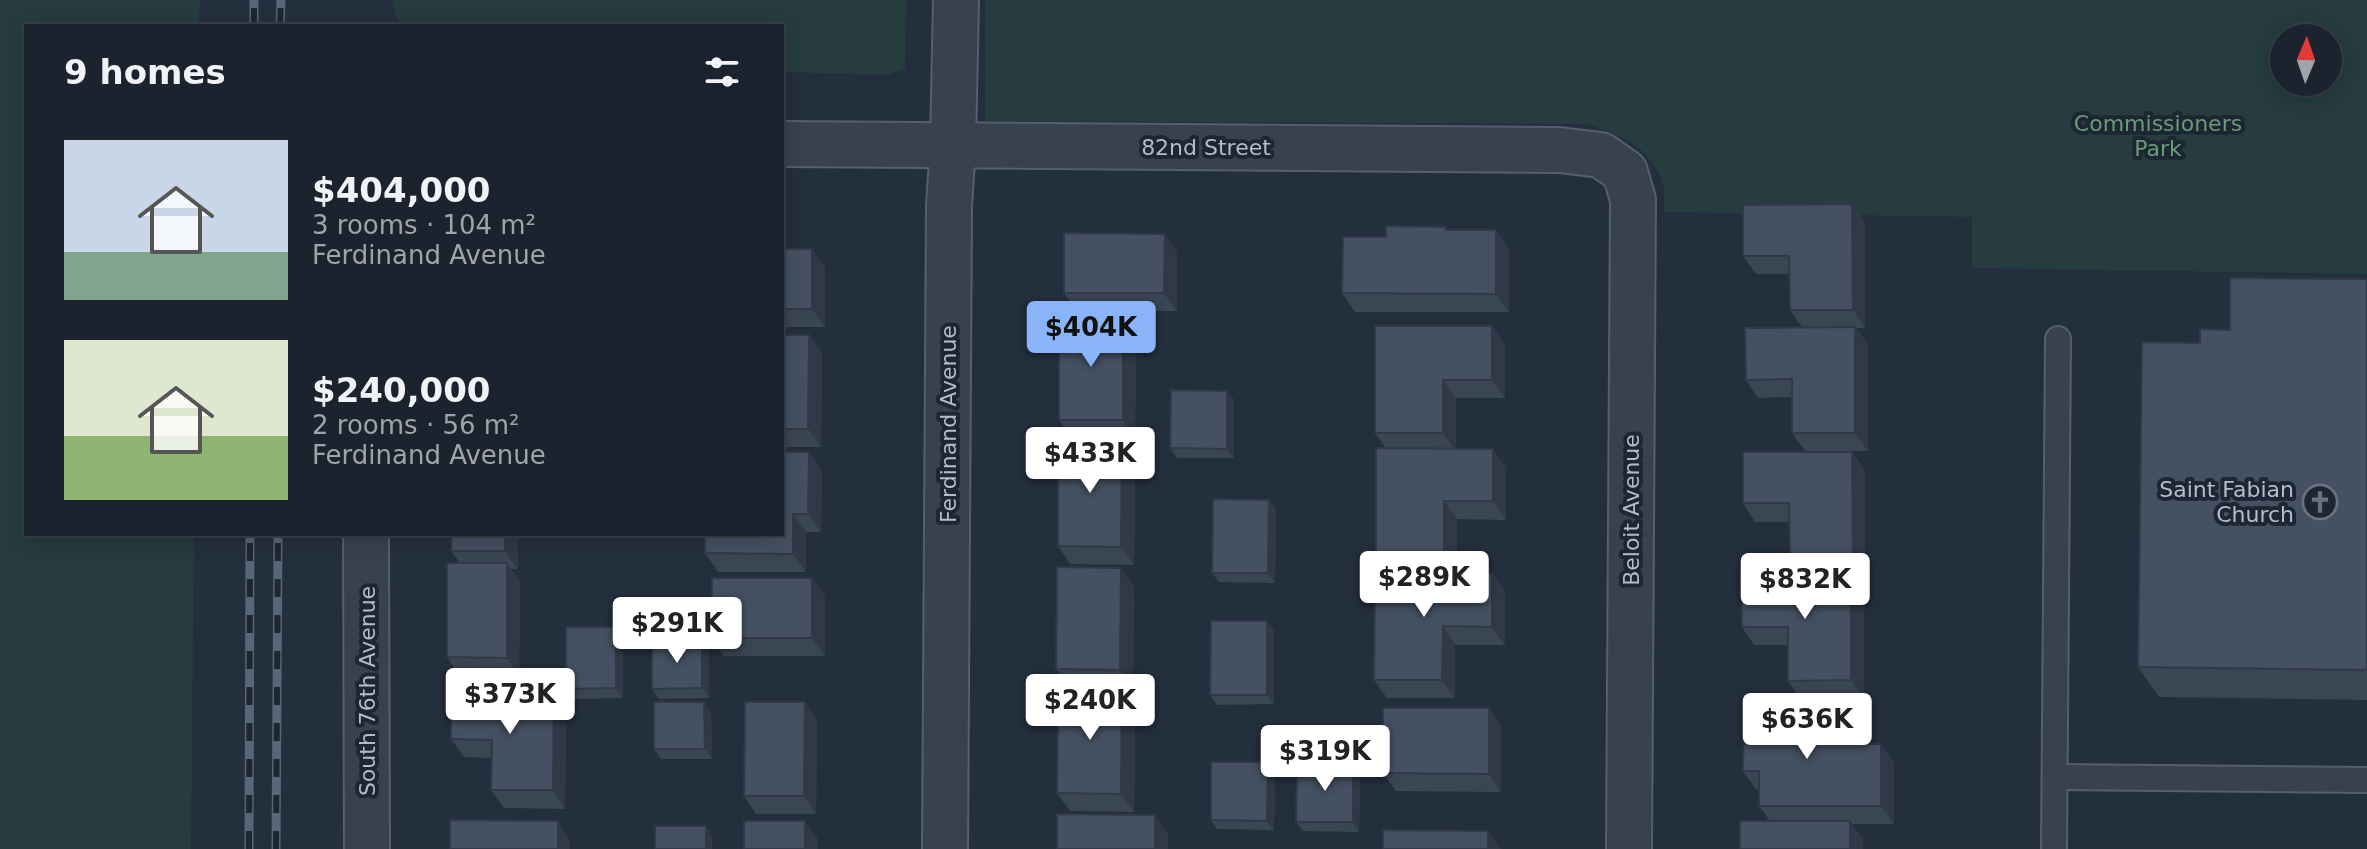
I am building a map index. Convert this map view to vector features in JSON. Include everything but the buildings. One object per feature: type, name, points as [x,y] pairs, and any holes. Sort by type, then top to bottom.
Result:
[{"type":"street","name":"Ferdinand Avenue","points":[[945,849],[949,222],[956,0]]},
{"type":"street","name":"82nd Street","points":[[784,144],[1559,150],[1601,155],[1625,172]]},
{"type":"street","name":"Beloit Avenue","points":[[1625,172],[1633,200],[1629,849]]},
{"type":"street","name":"South 76th Avenue","points":[[366,536],[367,849]]},
{"type":"lane","points":[[2054,849],[2058,339]]},
{"type":"lane","points":[[2055,777],[2367,780]]},
{"type":"green space","points":[[0,0],[200,0],[199,24],[24,24],[24,536],[194,536],[191,849],[0,849]]},
{"type":"green space","points":[[391,0],[906,0],[905,69],[886,75],[784,72],[784,24],[399,24]]},
{"type":"green space","name":"Commissioners Park","points":[[985,0],[2367,0],[2367,274],[1972,268],[1972,217],[1664,212],[1662,181],[1657,169],[1641,150],[1620,137],[1585,124],[985,121]]},
{"type":"railway","points":[[254,0],[254,24]]},
{"type":"railway","points":[[280,24],[281,0]]},
{"type":"railway","points":[[249,849],[250,536]]},
{"type":"railway","points":[[276,849],[278,536]]},
{"type":"place","name":"Saint Fabian Church","points":[[2320,502]]}]
